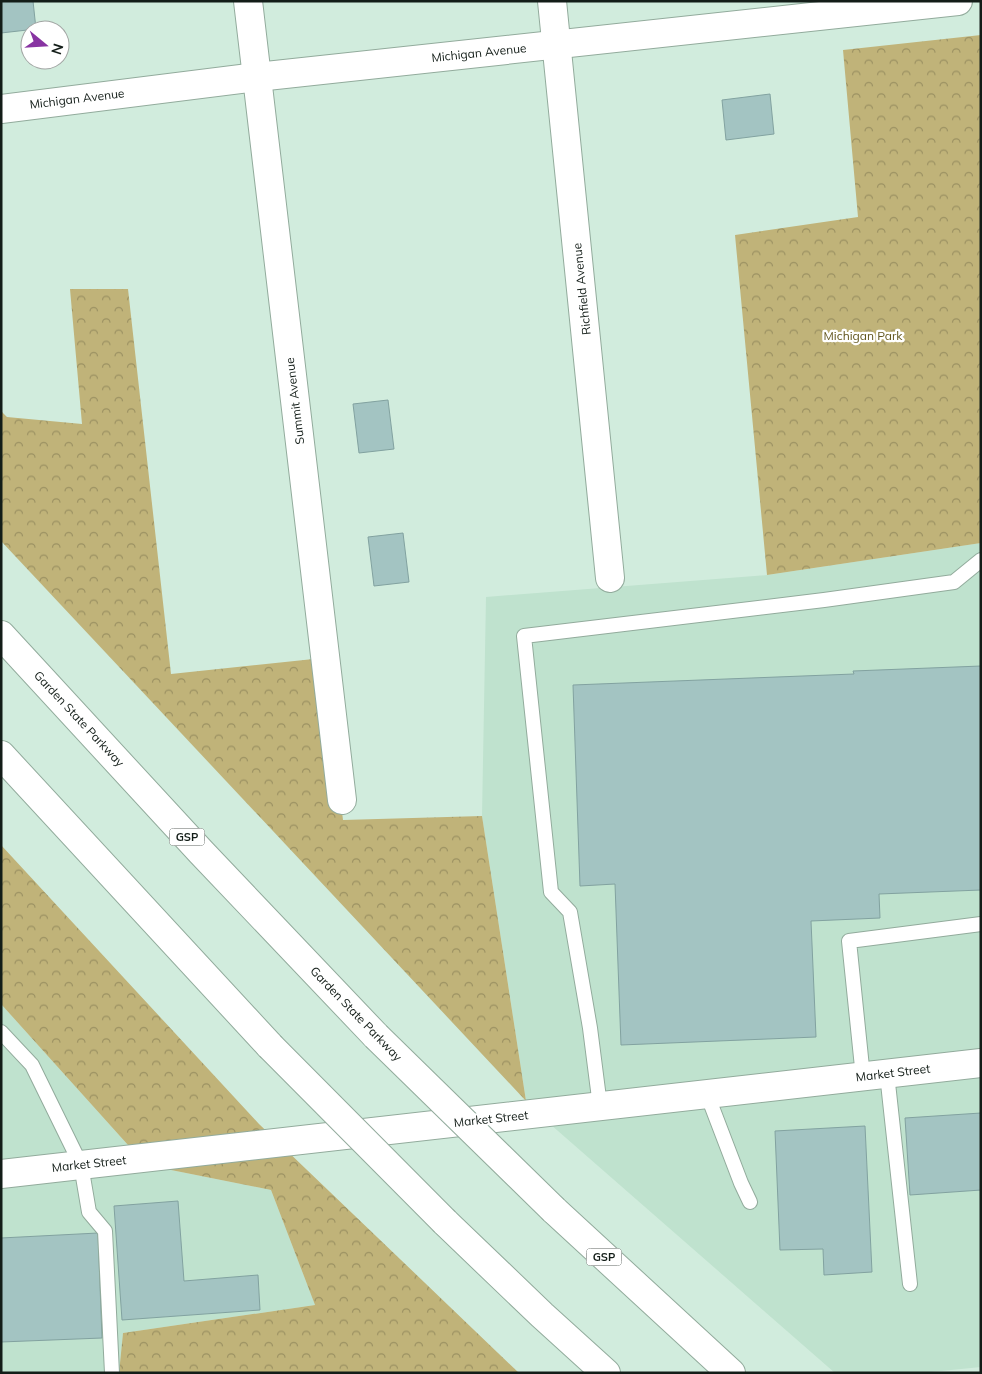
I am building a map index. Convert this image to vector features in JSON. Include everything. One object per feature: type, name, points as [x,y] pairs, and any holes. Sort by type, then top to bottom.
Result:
[{"type":"main road","name":"Summit Avenue","points":[[248,1],[342,800]]},
{"type":"main road","name":"Richfield Avenue","points":[[552,1],[610,578]]},
{"type":"main road","name":"Michigan Avenue","points":[[1,109],[854,7],[958,1]]},
{"type":"main road","name":"Garden State Parkway","points":[[1,635],[208,859],[376,1036],[554,1210],[731,1373]]},
{"type":"main road","points":[[1,755],[270,1046],[445,1222],[606,1373]]},
{"type":"main road","name":"Market Street","points":[[1,1174],[981,1064]]},
{"type":"lane","points":[[600,1106],[590,1028],[570,912],[551,892],[524,636],[824,600],[954,582],[981,560]]},
{"type":"lane","points":[[910,1284],[875,1076],[849,941],[981,924]]},
{"type":"lane","points":[[1,1032],[32,1065],[81,1165],[89,1212],[105,1231],[112,1373]]},
{"type":"lane","points":[[707,1094],[750,1202]]},
{"type":"shaded area","points":[[981,543],[981,1367],[921,1373],[835,1373],[526,1101],[482,816],[486,597],[767,575]]},
{"type":"shaded area","points":[[1,1004],[146,1165],[271,1190],[315,1305],[123,1333],[119,1373],[1,1373]]},
{"type":"green space","name":"Michigan Park","points":[[981,35],[981,543],[767,575],[735,235],[858,217],[843,50]]},
{"type":"green space","points":[[70,289],[128,289],[171,674],[323,658],[343,820],[482,816],[526,1101],[1,541],[1,411],[7,417],[82,424]]},
{"type":"green space","points":[[1,845],[259,1124],[519,1373],[119,1373],[123,1333],[315,1305],[271,1190],[146,1165],[1,1004]]},
{"type":"building","points":[[1,1],[33,1],[35,20],[20,20],[20,31],[1,33]]},
{"type":"building","points":[[770,94],[774,134],[726,140],[722,100]]},
{"type":"building","points":[[388,400],[394,449],[359,453],[353,404]]},
{"type":"building","points":[[403,533],[409,582],[374,586],[368,537]]},
{"type":"building","points":[[981,666],[981,890],[879,894],[880,918],[811,921],[816,1037],[621,1045],[615,884],[580,886],[573,685],[854,674],[853,671]]},
{"type":"building","points":[[981,1113],[981,1190],[910,1195],[905,1118]]},
{"type":"building","points":[[865,1126],[872,1272],[824,1275],[823,1249],[780,1250],[775,1131]]},
{"type":"building","points":[[178,1201],[184,1281],[258,1275],[260,1310],[122,1320],[114,1206]]},
{"type":"building","points":[[98,1233],[102,1338],[1,1342],[1,1238]]}]
